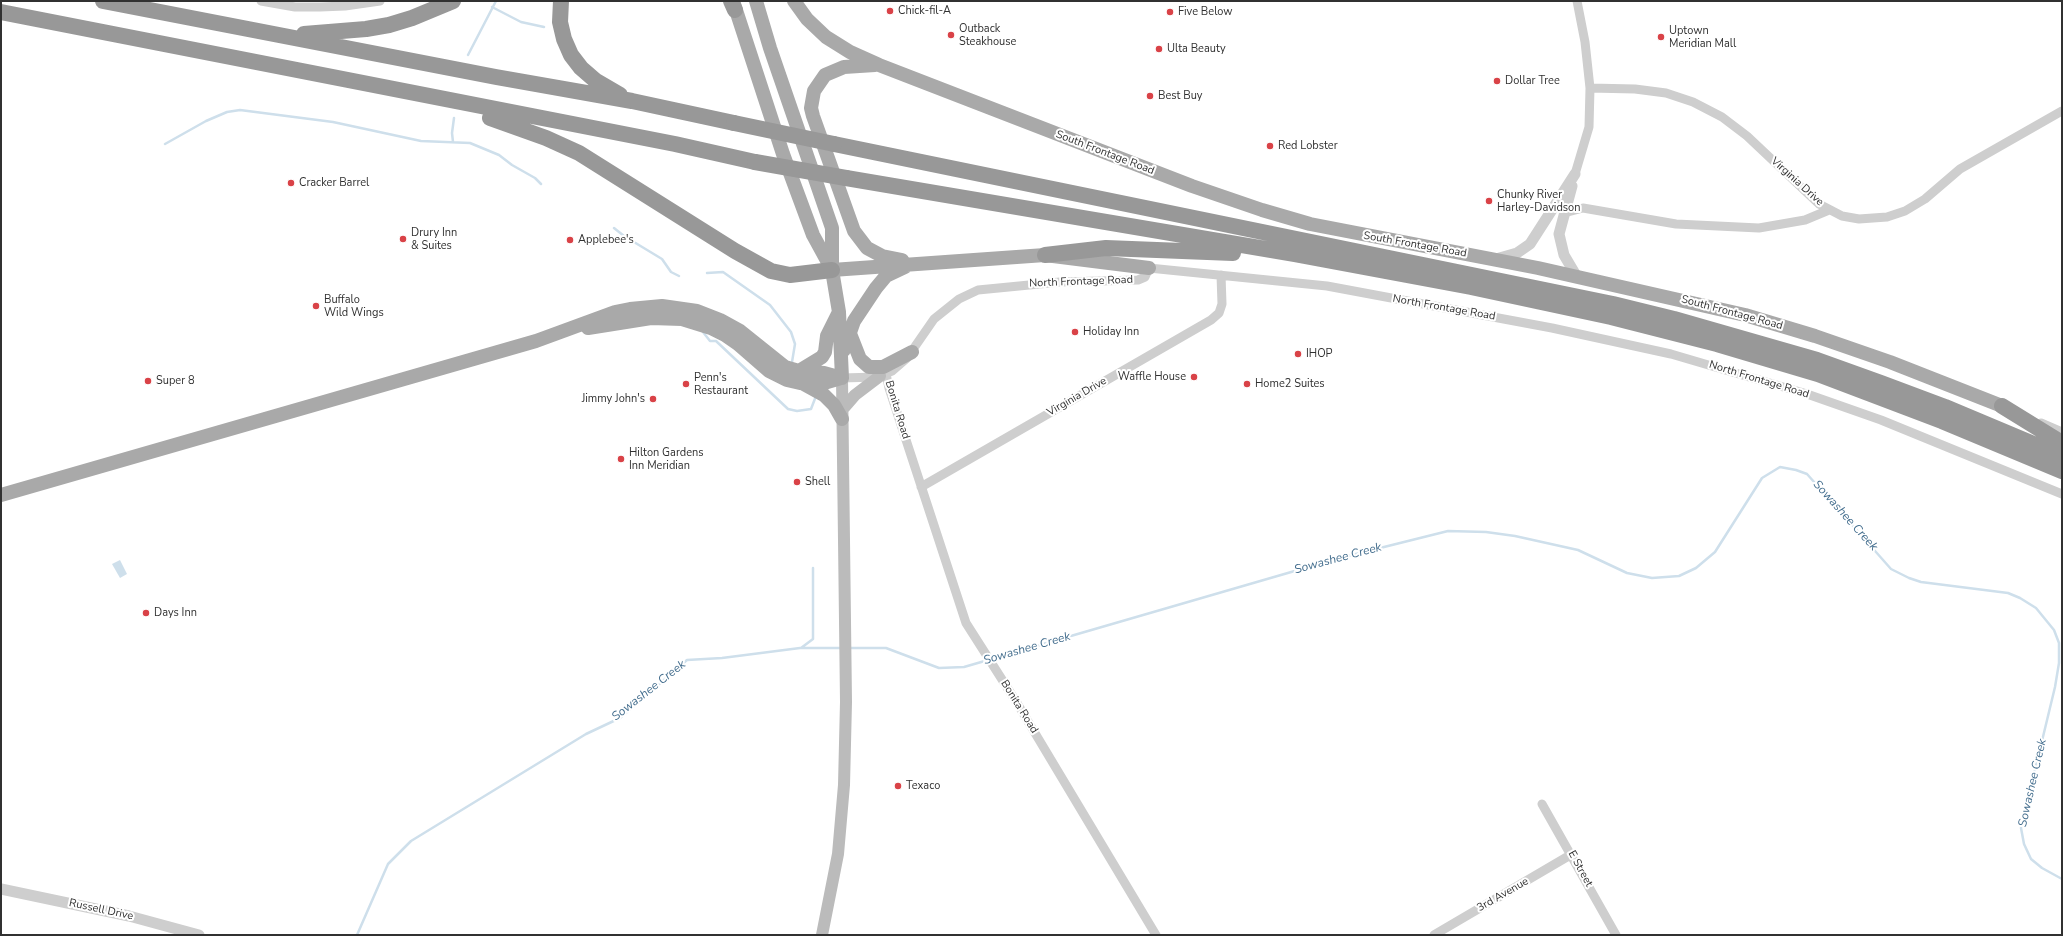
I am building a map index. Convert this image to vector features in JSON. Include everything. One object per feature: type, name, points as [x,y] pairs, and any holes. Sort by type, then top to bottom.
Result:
[{"type":"highway","points":[[103,1],[496,77],[632,101],[1612,304],[1751,340],[1867,378],[1945,407],[2062,456]]},
{"type":"highway","points":[[285,35],[366,29],[389,25],[420,16],[453,1]]},
{"type":"highway","points":[[561,1],[560,22],[564,38],[571,55],[581,68],[596,81],[632,101]]},
{"type":"highway","points":[[1,12],[668,143],[755,162],[1295,254],[1611,317],[1717,344],[1818,374],[1942,421],[2062,471]]},
{"type":"highway","points":[[452,101],[467,111],[508,123],[579,153],[735,251],[771,270],[790,275],[832,270]]},
{"type":"highway","points":[[1045,254],[1083,249],[1118,248],[1223,252],[1272,257],[1295,254]]},
{"type":"highway","points":[[2002,406],[2062,443]]},
{"type":"main road","points":[[756,1],[770,48],[832,228],[832,270],[838,306],[842,359],[843,554],[846,702],[844,785],[840,832],[829,907],[822,935]]},
{"type":"main road","name":"South Frontage Road","points":[[794,1],[807,19],[826,37],[850,52],[879,65],[1184,183],[1262,210],[1310,224],[1493,259],[1700,304],[1815,336],[1890,362],[2002,406]]},
{"type":"main road","points":[[733,4],[790,174],[813,235],[832,270]]},
{"type":"main road","points":[[879,65],[844,67],[825,75],[814,91],[811,108],[849,221],[858,238],[867,248],[882,256],[913,263]]},
{"type":"main road","points":[[832,270],[1045,254],[1148,268]]},
{"type":"main road","points":[[842,359],[854,321],[880,282],[891,274],[913,263]]},
{"type":"main road","points":[[1,495],[536,341],[608,314],[630,309],[662,306],[686,308],[707,314],[727,323],[752,340],[779,364],[800,377],[824,395],[842,414]]},
{"type":"main road","points":[[838,306],[860,359],[869,367],[882,367],[912,352]]},
{"type":"main road","points":[[800,377],[822,357],[825,352],[827,336],[838,306]]},
{"type":"main road","points":[[842,414],[855,395],[883,375]]},
{"type":"main road","points":[[800,377],[824,382],[842,378]]},
{"type":"street","points":[[261,1],[295,7],[320,7],[345,6],[380,1]]},
{"type":"street","points":[[1577,1],[1585,42],[1590,88],[1589,127],[1559,230],[1560,243],[1567,261],[1578,277]]},
{"type":"street","name":"Virginia Drive","points":[[1590,88],[1635,89],[1666,93],[1693,102],[1722,116],[1747,136],[1806,193],[1829,210],[1842,216],[1866,219],[1887,217],[1905,211],[1925,199],[1960,169],[2062,111]]},
{"type":"street","points":[[1493,259],[1517,253],[1530,244],[1575,174]]},
{"type":"street","points":[[1564,213],[1583,208],[1676,224],[1759,228],[1806,220],[1829,210]]},
{"type":"street","name":"North Frontage Road","points":[[883,375],[897,367],[912,352],[937,316],[959,299],[978,290],[1060,282],[1138,280],[1146,277],[1148,268],[1221,275],[1327,286],[1552,328],[1670,354],[1807,394],[1881,420],[2062,494]]},
{"type":"street","name":"Virginia Drive","points":[[921,487],[1211,320],[1219,312],[1222,304],[1221,275]]},
{"type":"street","points":[[842,378],[883,375]]},
{"type":"street","name":"Bonita Road","points":[[883,375],[889,388],[966,623],[1017,704],[1156,935]]},
{"type":"street","name":"South Frontage Road","points":[[2002,406],[2062,432]]},
{"type":"street","name":"E Street","points":[[1542,804],[1572,854],[1616,935]]},
{"type":"street","name":"3rd Avenue","points":[[1434,935],[1572,854]]},
{"type":"street","name":"Russell Drive","points":[[1,889],[129,916],[199,935]]},
{"type":"water","points":[[120,560],[127,574],[120,578],[112,564]]},
{"type":"waterway","points":[[468,55],[496,1]]},
{"type":"waterway","points":[[492,7],[521,22],[544,27]]},
{"type":"waterway","points":[[165,144],[206,121],[227,112],[240,110],[333,122],[421,141],[470,143],[499,155],[512,165],[535,178],[541,184]]},
{"type":"waterway","points":[[453,142],[452,133],[454,118]]},
{"type":"waterway","points":[[614,228],[624,236],[662,259],[671,272],[679,276]]},
{"type":"waterway","points":[[707,273],[723,272],[770,305],[791,332],[795,344],[792,362]]},
{"type":"waterway","points":[[703,332],[710,341],[716,341],[788,409],[797,411],[811,409],[816,396]]},
{"type":"waterway","name":"Sowashee Creek","points":[[848,648],[886,648],[939,668],[964,667],[1336,559],[1448,531],[1486,532],[1515,536],[1578,550],[1627,573],[1652,578],[1679,576],[1696,568],[1715,552],[1762,478],[1780,467],[1796,470],[1807,474],[1891,569],[1921,582],[2008,593],[2020,598],[2036,608],[2054,630],[2059,643],[2059,663],[2055,687],[2021,828],[2024,844],[2031,859],[2042,868],[2062,879]]},
{"type":"waterway","points":[[801,648],[813,639],[813,568]]},
{"type":"waterway","name":"Sowashee Creek","points":[[357,935],[388,864],[411,841],[586,734],[620,718],[687,660],[722,658],[800,648],[841,648]]},
{"type":"place","name":"Chick-fil-A","points":[[890,11]]},
{"type":"place","name":"Five Below","points":[[1170,12]]},
{"type":"place","name":"Outback Steakhouse","points":[[951,35]]},
{"type":"place","name":"Uptown Meridian Mall","points":[[1661,37]]},
{"type":"place","name":"Ulta Beauty","points":[[1159,49]]},
{"type":"place","name":"Dollar Tree","points":[[1497,81]]},
{"type":"place","name":"Best Buy","points":[[1150,96]]},
{"type":"place","name":"Red Lobster","points":[[1270,146]]},
{"type":"place","name":"Cracker Barrel","points":[[291,183]]},
{"type":"place","name":"Chunky River Harley-Davidson","points":[[1489,201]]},
{"type":"place","name":"Drury Inn & Suites","points":[[403,239]]},
{"type":"place","name":"Applebee's","points":[[570,240]]},
{"type":"place","name":"Buffalo Wild Wings","points":[[316,306]]},
{"type":"place","name":"Holiday Inn","points":[[1075,332]]},
{"type":"place","name":"IHOP","points":[[1298,354]]},
{"type":"place","name":"Waffle House","points":[[1194,377]]},
{"type":"place","name":"Super 8","points":[[148,381]]},
{"type":"place","name":"Penn's Restaurant","points":[[686,384]]},
{"type":"place","name":"Home2 Suites","points":[[1247,384]]},
{"type":"place","name":"Jimmy John's","points":[[653,399]]},
{"type":"place","name":"Hilton Gardens Inn Meridian","points":[[621,459]]},
{"type":"place","name":"Shell","points":[[797,482]]},
{"type":"place","name":"Days Inn","points":[[146,613]]},
{"type":"place","name":"Texaco","points":[[898,786]]}]
